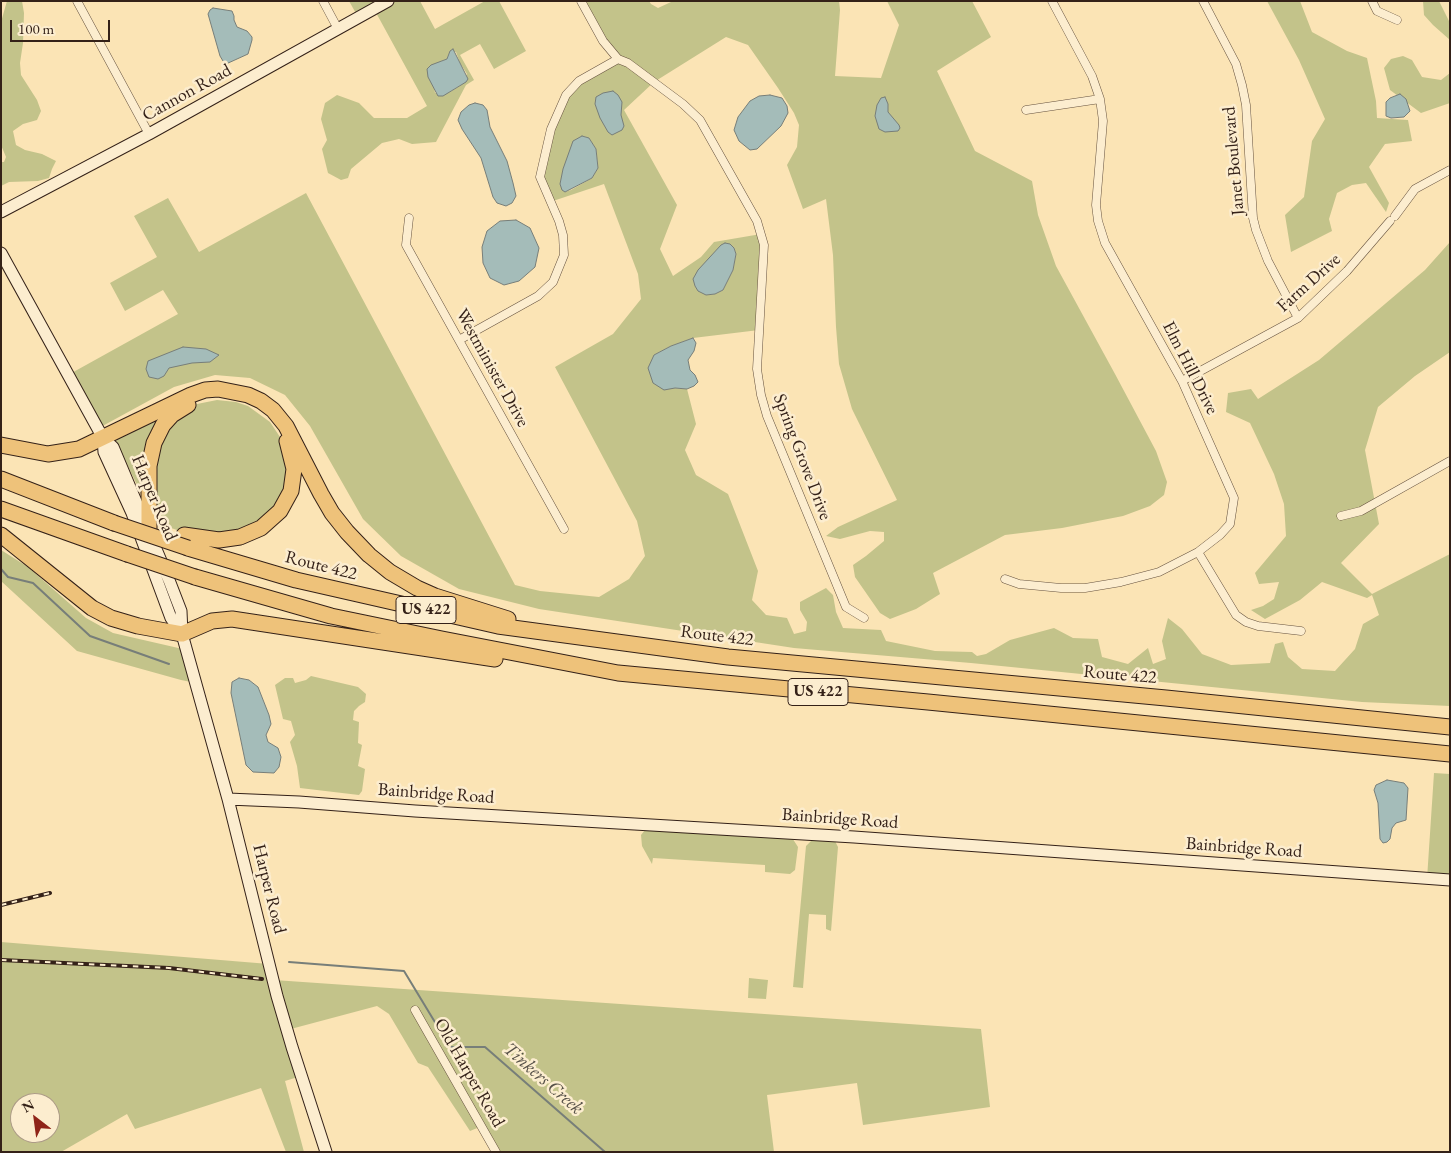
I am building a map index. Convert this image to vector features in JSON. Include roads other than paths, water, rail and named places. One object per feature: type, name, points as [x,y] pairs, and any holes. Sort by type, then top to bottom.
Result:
[{"type":"highway","points":[[1,445],[48,454],[79,449],[205,390],[218,389],[248,395],[261,401],[273,410],[286,426],[332,513],[358,544],[390,572],[435,596],[519,622],[669,649]]},
{"type":"highway","points":[[1,479],[66,504],[112,518],[186,542],[240,537],[261,528],[280,511],[291,491],[294,469],[288,443],[274,421],[249,403],[226,398],[209,398],[195,401],[172,415],[154,443],[148,466],[149,532]]},
{"type":"highway","name":"US 422","points":[[1,510],[195,577],[331,616],[618,673],[1450,754]]},
{"type":"highway","points":[[1,535],[92,608],[111,618],[138,626],[182,634],[212,621],[232,619],[539,666],[618,673]]},
{"type":"highway","name":"Route 422","points":[[186,542],[296,580],[498,626],[738,658],[1450,727]]},
{"type":"street","points":[[77,1],[149,134]]},
{"type":"street","points":[[323,1],[338,28]]},
{"type":"street","name":"Cannon Road","points":[[1,212],[149,134],[388,1]]},
{"type":"street","name":"Spring Grove Drive","points":[[581,1],[603,41],[618,59],[628,63],[676,98],[700,120],[757,221],[764,244],[757,369],[761,395],[846,607],[864,618]]},
{"type":"street","name":"Elm Hill Drive","points":[[1005,579],[1019,584],[1085,588],[1121,582],[1159,572],[1198,552],[1220,535],[1230,524],[1234,498],[1182,381],[1105,243],[1098,221],[1096,205],[1103,121],[1100,99],[1092,76],[1052,1]]},
{"type":"street","name":"Janet Boulevard","points":[[1203,1],[1236,64],[1242,85],[1246,105],[1253,218],[1256,230],[1268,261],[1298,318]]},
{"type":"street","points":[[1372,1],[1377,11],[1397,20]]},
{"type":"street","points":[[459,340],[538,296],[553,282],[564,255],[563,235],[540,177],[551,129],[566,95],[579,81],[618,59]]},
{"type":"street","points":[[1026,110],[1100,99]]},
{"type":"street","name":"Farm Drive","points":[[1182,381],[1298,318],[1347,271],[1415,189],[1450,170]]},
{"type":"street","name":"Westminister Drive","points":[[409,218],[406,245],[564,529]]},
{"type":"street","name":"Harper Road","points":[[1,253],[102,438],[104,452],[132,513],[171,618],[182,634]]},
{"type":"street","name":"Harper Road","points":[[102,438],[113,447],[169,580],[180,611],[182,634],[228,799],[277,996],[326,1152]]},
{"type":"street","points":[[1341,516],[1361,511],[1450,461]]},
{"type":"street","points":[[1198,552],[1236,615],[1246,622],[1258,626],[1301,631]]},
{"type":"street","name":"Bainbridge Road","points":[[228,799],[848,837],[1450,880]]},
{"type":"street","name":"Old Harper Road","points":[[415,1010],[496,1152]]},
{"type":"water","points":[[213,8],[232,11],[237,27],[247,31],[252,37],[248,54],[226,64],[223,61],[208,14]]},
{"type":"water","points":[[453,49],[468,79],[443,96],[438,96],[428,77],[427,69],[431,65],[447,59],[450,51]]},
{"type":"water","points":[[613,91],[622,102],[621,115],[624,126],[622,130],[612,135],[608,132],[600,118],[595,104],[596,97]]},
{"type":"water","points":[[1400,94],[1406,99],[1410,111],[1404,117],[1391,118],[1386,116],[1386,102]]},
{"type":"water","points":[[770,95],[782,98],[787,106],[788,113],[781,126],[757,149],[750,150],[739,141],[734,130],[738,117],[750,101],[759,96]]},
{"type":"water","points":[[885,97],[888,104],[888,112],[899,125],[898,131],[885,132],[879,129],[875,116],[877,105],[881,98]]},
{"type":"water","points":[[475,103],[483,105],[487,110],[490,127],[507,161],[516,196],[512,203],[506,206],[497,203],[493,197],[481,158],[458,120],[461,112],[469,105]]},
{"type":"water","points":[[582,136],[589,138],[596,149],[598,168],[592,178],[565,192],[560,184],[563,169],[573,141]]},
{"type":"water","points":[[516,220],[530,228],[539,248],[535,267],[519,281],[504,285],[490,278],[483,263],[482,247],[487,231],[500,221]]},
{"type":"water","points":[[725,243],[730,244],[734,248],[736,254],[733,270],[723,290],[715,294],[706,295],[698,291],[693,279],[698,270]]},
{"type":"water","points":[[693,338],[696,343],[694,351],[688,360],[690,370],[698,382],[687,389],[675,388],[664,390],[653,383],[648,368],[654,355]]},
{"type":"water","points":[[183,347],[206,349],[219,355],[210,362],[192,363],[169,368],[164,376],[158,379],[149,377],[146,369],[148,361]]},
{"type":"water","points":[[239,678],[249,680],[258,687],[269,715],[271,724],[266,735],[268,742],[278,748],[281,757],[279,767],[274,773],[253,772],[246,765],[231,693],[232,682]]},
{"type":"water","points":[[1387,780],[1404,783],[1408,788],[1406,820],[1396,823],[1392,828],[1390,839],[1383,843],[1380,839],[1378,803],[1374,790],[1376,785]]},
{"type":"waterway","name":"Tinkers Creek","points":[[1,569],[8,577],[33,583],[90,636],[169,664]]},
{"type":"waterway","name":"Tinkers Creek","points":[[289,962],[404,971],[450,1047],[485,1047],[605,1152]]},
{"type":"railway","points":[[1,905],[50,893]]},
{"type":"railway","points":[[1,960],[169,968],[262,979]]}]
